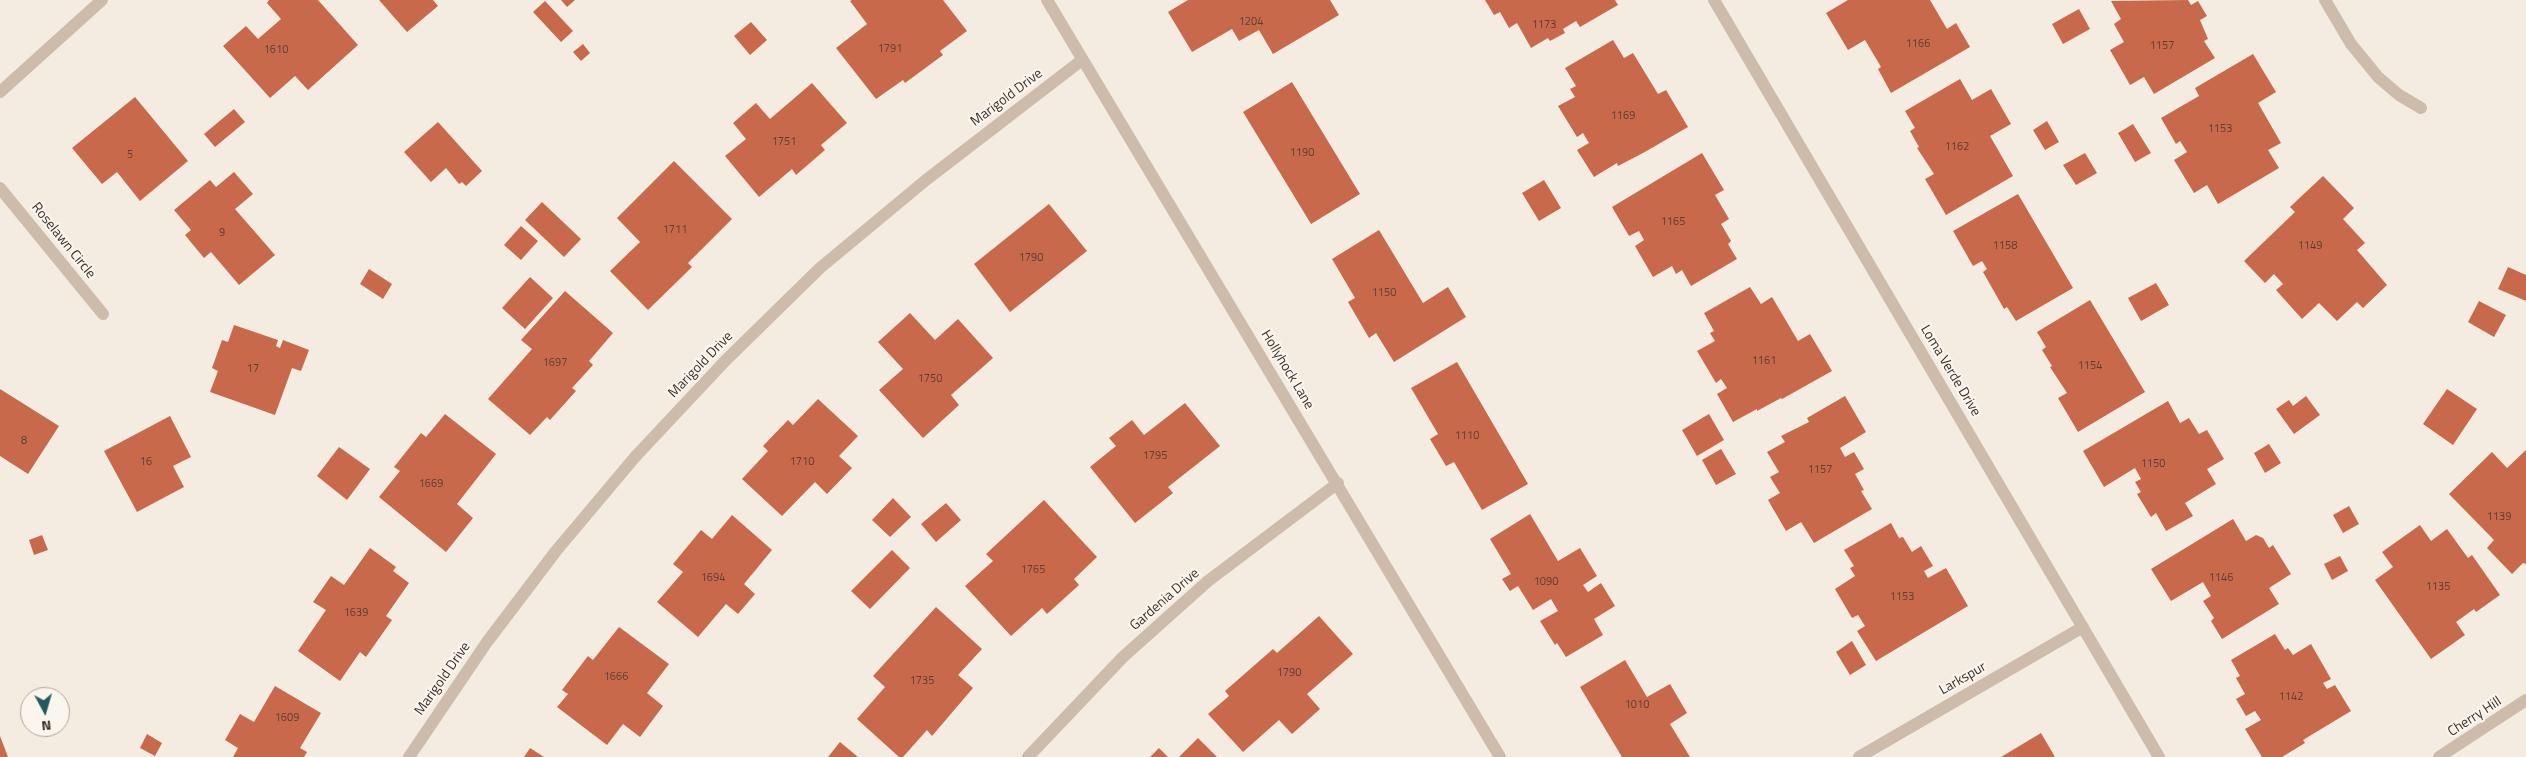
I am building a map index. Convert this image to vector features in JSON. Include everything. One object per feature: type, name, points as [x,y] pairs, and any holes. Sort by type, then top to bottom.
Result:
[{"type":"street","points":[[0,92],[102,0]]},
{"type":"street","name":"Hollyhock Lane","points":[[1047,0],[1338,483],[1500,757]]},
{"type":"street","name":"Loma Verde Drive","points":[[1714,0],[2159,757]]},
{"type":"street","points":[[2325,0],[2351,44],[2378,78],[2399,95],[2422,108]]},
{"type":"street","name":"Marigold Drive","points":[[409,757],[487,642],[556,551],[635,457],[726,360],[820,268],[926,180],[1082,60]]},
{"type":"street","name":"Roselawn Circle","points":[[0,188],[103,314]]},
{"type":"street","name":"Gardenia Drive","points":[[1028,757],[1123,657],[1201,588],[1338,483]]},
{"type":"street","name":"Larkspur","points":[[1859,757],[2083,627]]},
{"type":"street","name":"Cherry Hill","points":[[2439,757],[2526,700]]},
{"type":"building","points":[[269,0],[318,0],[358,45],[308,90],[295,76],[270,98],[223,46],[246,26],[258,39],[281,19],[267,3]]},
{"type":"building","points":[[379,0],[433,0],[438,6],[407,32]]},
{"type":"building","points":[[561,0],[575,0],[567,7]]},
{"type":"building","points":[[943,0],[967,31],[940,51],[943,55],[905,83],[903,80],[876,99],[836,48],[867,24],[850,1]]},
{"type":"building","points":[[1188,0],[1330,0],[1339,15],[1273,54],[1259,30],[1239,41],[1232,29],[1192,52],[1168,12]]},
{"type":"building","points":[[1485,0],[1615,0],[1618,5],[1580,27],[1576,21],[1563,29],[1565,33],[1550,41],[1548,38],[1531,48],[1517,23],[1509,28],[1500,12],[1494,15]]},
{"type":"building","points":[[1848,0],[1930,0],[1947,29],[1956,23],[1970,47],[1891,93],[1878,69],[1881,67],[1865,40],[1848,50],[1826,13]]},
{"type":"building","points":[[2188,0],[2191,5],[2198,1],[2207,16],[2200,20],[2208,39],[2204,41],[2215,58],[2154,94],[2144,77],[2130,85],[2110,50],[2124,42],[2114,24],[2121,19],[2111,1]]},
{"type":"building","points":[[545,1],[573,31],[561,42],[533,12]]},
{"type":"building","points":[[2079,9],[2090,29],[2063,44],[2052,24]]},
{"type":"building","points":[[751,22],[767,40],[750,55],[734,36]]},
{"type":"building","points":[[1613,40],[1624,58],[1633,53],[1658,94],[1666,90],[1688,127],[1643,153],[1618,166],[1617,163],[1594,177],[1577,150],[1589,143],[1583,133],[1577,137],[1558,106],[1575,97],[1570,89],[1576,86],[1565,68]]},
{"type":"building","points":[[583,44],[590,53],[581,61],[573,52]]},
{"type":"building","points":[[2253,54],[2276,92],[2258,103],[2281,143],[2268,150],[2279,168],[2218,204],[2207,185],[2194,193],[2174,160],[2187,152],[2180,141],[2176,144],[2161,118],[2199,96],[2195,88]]},
{"type":"building","points":[[1960,79],[1972,100],[1991,89],[2011,124],[1990,136],[2013,176],[1946,215],[1925,179],[1934,174],[1917,148],[1919,147],[1910,131],[1915,128],[1905,111]]},
{"type":"building","points":[[1292,82],[1360,194],[1311,224],[1243,112]]},
{"type":"building","points":[[812,83],[847,123],[821,145],[825,150],[796,175],[792,169],[759,197],[725,156],[746,139],[733,123],[756,103],[770,119]]},
{"type":"building","points":[[135,97],[188,161],[140,201],[117,172],[102,184],[72,148]]},
{"type":"building","points":[[234,109],[245,122],[215,147],[204,134]]},
{"type":"building","points":[[2047,121],[2059,142],[2045,150],[2033,130]]},
{"type":"building","points":[[438,122],[482,171],[466,186],[462,182],[459,184],[446,168],[431,182],[404,152]]},
{"type":"building","points":[[2133,124],[2151,153],[2135,162],[2118,133]]},
{"type":"building","points":[[1702,153],[1724,190],[1715,195],[1729,219],[1721,224],[1731,241],[1728,244],[1737,259],[1691,286],[1682,270],[1676,274],[1672,266],[1653,277],[1635,246],[1644,240],[1639,231],[1629,236],[1612,207]]},
{"type":"building","points":[[2085,153],[2097,173],[2076,185],[2063,165]]},
{"type":"building","points":[[674,161],[732,219],[688,263],[692,267],[648,310],[610,271],[640,242],[617,218]]},
{"type":"building","points":[[234,172],[253,194],[235,209],[275,255],[239,285],[211,252],[204,258],[185,235],[191,230],[174,210],[210,180],[216,187]]},
{"type":"building","points":[[2323,176],[2354,208],[2343,219],[2365,243],[2357,250],[2387,285],[2363,308],[2357,302],[2337,321],[2319,303],[2302,319],[2276,290],[2283,284],[2274,274],[2265,283],[2244,261],[2295,212],[2290,207]]},
{"type":"building","points":[[1544,180],[1561,208],[1539,221],[1522,193]]},
{"type":"building","points":[[2018,194],[2073,288],[2016,321],[2007,307],[2004,309],[1983,272],[1987,269],[1982,261],[1973,266],[1953,231]]},
{"type":"building","points":[[542,202],[581,239],[564,257],[525,220]]},
{"type":"building","points":[[1049,204],[1087,251],[1010,312],[974,264]]},
{"type":"building","points":[[521,226],[538,241],[521,260],[504,245]]},
{"type":"building","points":[[1379,230],[1423,303],[1448,287],[1466,317],[1394,362],[1376,333],[1369,338],[1348,302],[1355,298],[1332,259]]},
{"type":"building","points":[[2508,267],[2526,275],[2526,301],[2498,289]]},
{"type":"building","points":[[369,269],[392,284],[383,299],[360,284]]},
{"type":"building","points":[[530,277],[553,298],[525,329],[502,308]]},
{"type":"building","points":[[2156,283],[2169,305],[2141,321],[2128,298]]},
{"type":"building","points":[[1750,287],[1761,304],[1772,297],[1798,341],[1810,334],[1832,371],[1782,399],[1757,411],[1757,409],[1733,422],[1717,394],[1727,388],[1721,379],[1716,383],[1697,351],[1715,341],[1710,333],[1714,331],[1704,313]]},
{"type":"building","points":[[565,291],[613,333],[589,361],[593,365],[572,388],[576,391],[550,420],[547,417],[530,435],[488,399],[532,349],[521,340]]},
{"type":"building","points":[[2090,300],[2145,392],[2078,432],[2058,398],[2067,393],[2050,367],[2052,366],[2042,350],[2046,347],[2037,332]]},
{"type":"building","points":[[2479,301],[2506,315],[2494,337],[2468,322]]},
{"type":"building","points":[[910,313],[935,340],[958,319],[993,358],[951,395],[959,405],[923,438],[879,390],[903,369],[878,342]]},
{"type":"building","points":[[234,325],[278,340],[276,346],[280,348],[283,340],[309,350],[301,371],[292,368],[275,415],[210,392],[218,371],[212,368],[222,340],[228,342]]},
{"type":"building","points":[[1457,362],[1528,484],[1482,510],[1454,462],[1446,466],[1430,439],[1438,434],[1411,388]]},
{"type":"building","points":[[0,389],[59,426],[28,474],[0,456]]},
{"type":"building","points":[[2447,389],[2477,409],[2453,445],[2423,424]]},
{"type":"building","points":[[1845,396],[1866,432],[1840,448],[1845,457],[1854,452],[1864,469],[1855,474],[1864,490],[1861,491],[1872,509],[1814,543],[1801,522],[1786,531],[1768,500],[1780,493],[1770,477],[1779,472],[1767,452],[1785,442],[1781,436],[1809,422],[1807,418]]},
{"type":"building","points":[[2306,396],[2320,415],[2294,434],[2276,409],[2289,400],[2293,406]]},
{"type":"building","points":[[818,399],[858,436],[839,456],[852,468],[827,494],[815,482],[782,516],[742,479],[768,451],[763,446],[788,420],[793,425]]},
{"type":"building","points":[[2168,401],[2180,423],[2189,418],[2199,434],[2207,430],[2224,459],[2207,469],[2216,484],[2185,503],[2193,516],[2166,531],[2156,513],[2151,517],[2137,494],[2141,492],[2135,482],[2141,479],[2135,468],[2104,487],[2083,451]]},
{"type":"building","points":[[1185,403],[1220,446],[1168,487],[1173,493],[1135,523],[1090,467],[1116,446],[1109,438],[1132,420],[1144,435]]},
{"type":"building","points":[[445,414],[496,454],[457,504],[473,518],[446,552],[379,497],[400,471],[394,467],[421,433],[426,437]]},
{"type":"building","points":[[1709,414],[1724,440],[1697,456],[1682,430]]},
{"type":"building","points":[[170,416],[191,457],[173,466],[184,487],[137,512],[104,451]]},
{"type":"building","points":[[2269,444],[2281,463],[2265,473],[2254,453]]},
{"type":"building","points":[[339,447],[370,469],[347,500],[317,476]]},
{"type":"building","points":[[1721,449],[1736,474],[1716,485],[1702,460]]},
{"type":"building","points":[[2526,450],[2526,564],[2523,563],[2512,574],[2487,548],[2494,540],[2449,494],[2492,452],[2507,468]]},
{"type":"building","points":[[893,498],[911,517],[890,537],[872,520]]},
{"type":"building","points":[[1044,500],[1097,557],[1074,579],[1079,585],[1047,614],[1042,608],[1011,636],[965,586],[993,561],[986,554]]},
{"type":"building","points":[[946,503],[961,520],[936,542],[921,524]]},
{"type":"building","points":[[2349,506],[2359,524],[2343,533],[2333,515]]},
{"type":"building","points":[[1530,514],[1558,561],[1580,548],[1597,576],[1583,585],[1588,592],[1601,583],[1615,606],[1594,619],[1603,635],[1566,657],[1557,643],[1555,645],[1540,621],[1558,611],[1551,599],[1533,610],[1518,586],[1510,591],[1502,579],[1511,574],[1490,539]]},
{"type":"building","points":[[732,515],[772,550],[744,584],[755,594],[738,614],[726,604],[698,637],[657,602],[683,572],[673,564],[701,530],[712,539]]},
{"type":"building","points":[[2233,519],[2246,541],[2256,535],[2263,538],[2269,548],[2273,545],[2291,574],[2269,588],[2279,604],[2222,639],[2211,621],[2214,618],[2203,601],[2211,596],[2203,582],[2171,601],[2151,569]]},
{"type":"building","points":[[1891,523],[1899,538],[1903,537],[1912,552],[1921,546],[1933,566],[1924,571],[1928,578],[1946,568],[1968,606],[1876,661],[1857,631],[1865,626],[1858,615],[1852,618],[1835,589],[1855,576],[1850,568],[1854,566],[1844,550]]},
{"type":"building","points":[[2420,525],[2431,541],[2447,529],[2468,558],[2472,555],[2500,595],[2476,612],[2474,609],[2456,622],[2465,635],[2431,659],[2375,580],[2393,567],[2382,552]]},
{"type":"building","points":[[42,535],[48,550],[34,555],[29,540]]},
{"type":"building","points":[[370,548],[396,567],[393,571],[409,583],[386,616],[392,620],[366,657],[360,652],[340,681],[298,651],[326,610],[313,602],[331,576],[344,585]]},
{"type":"building","points":[[892,550],[910,568],[870,609],[851,591]]},
{"type":"building","points":[[2340,556],[2348,571],[2332,580],[2324,564]]},
{"type":"building","points":[[936,607],[982,649],[958,675],[973,688],[932,736],[927,730],[903,757],[899,757],[857,719],[885,687],[873,676]]},
{"type":"building","points":[[1319,616],[1353,654],[1307,694],[1320,709],[1292,734],[1279,720],[1243,752],[1208,714],[1229,696],[1225,691],[1273,649],[1277,653]]},
{"type":"building","points":[[619,627],[669,664],[647,693],[663,706],[640,737],[623,724],[607,745],[557,707],[568,694],[562,690],[588,656],[593,660]]},
{"type":"building","points":[[2275,634],[2285,650],[2288,648],[2293,655],[2311,644],[2331,679],[2323,683],[2327,689],[2335,685],[2351,711],[2303,740],[2305,743],[2282,757],[2262,757],[2245,729],[2261,720],[2255,711],[2246,716],[2236,699],[2245,694],[2236,678],[2240,676],[2231,660]]},
{"type":"building","points":[[1852,641],[1866,665],[1850,675],[1836,652]]},
{"type":"building","points":[[1625,660],[1647,697],[1670,684],[1687,713],[1670,724],[1690,757],[1622,757],[1580,687]]},
{"type":"building","points":[[275,686],[321,713],[300,748],[307,752],[304,757],[233,757],[238,748],[225,740],[240,714],[254,722]]},
{"type":"building","points":[[2041,733],[2055,757],[2001,757]]},
{"type":"building","points":[[147,734],[162,743],[155,756],[140,748]]},
{"type":"building","points":[[0,736],[8,757],[0,757]]},
{"type":"building","points":[[1198,738],[1217,757],[1179,757]]},
{"type":"building","points":[[840,742],[858,757],[828,757]]},
{"type":"building","points":[[530,748],[544,757],[524,757]]},
{"type":"building","points":[[1159,748],[1168,757],[1150,757]]}]
